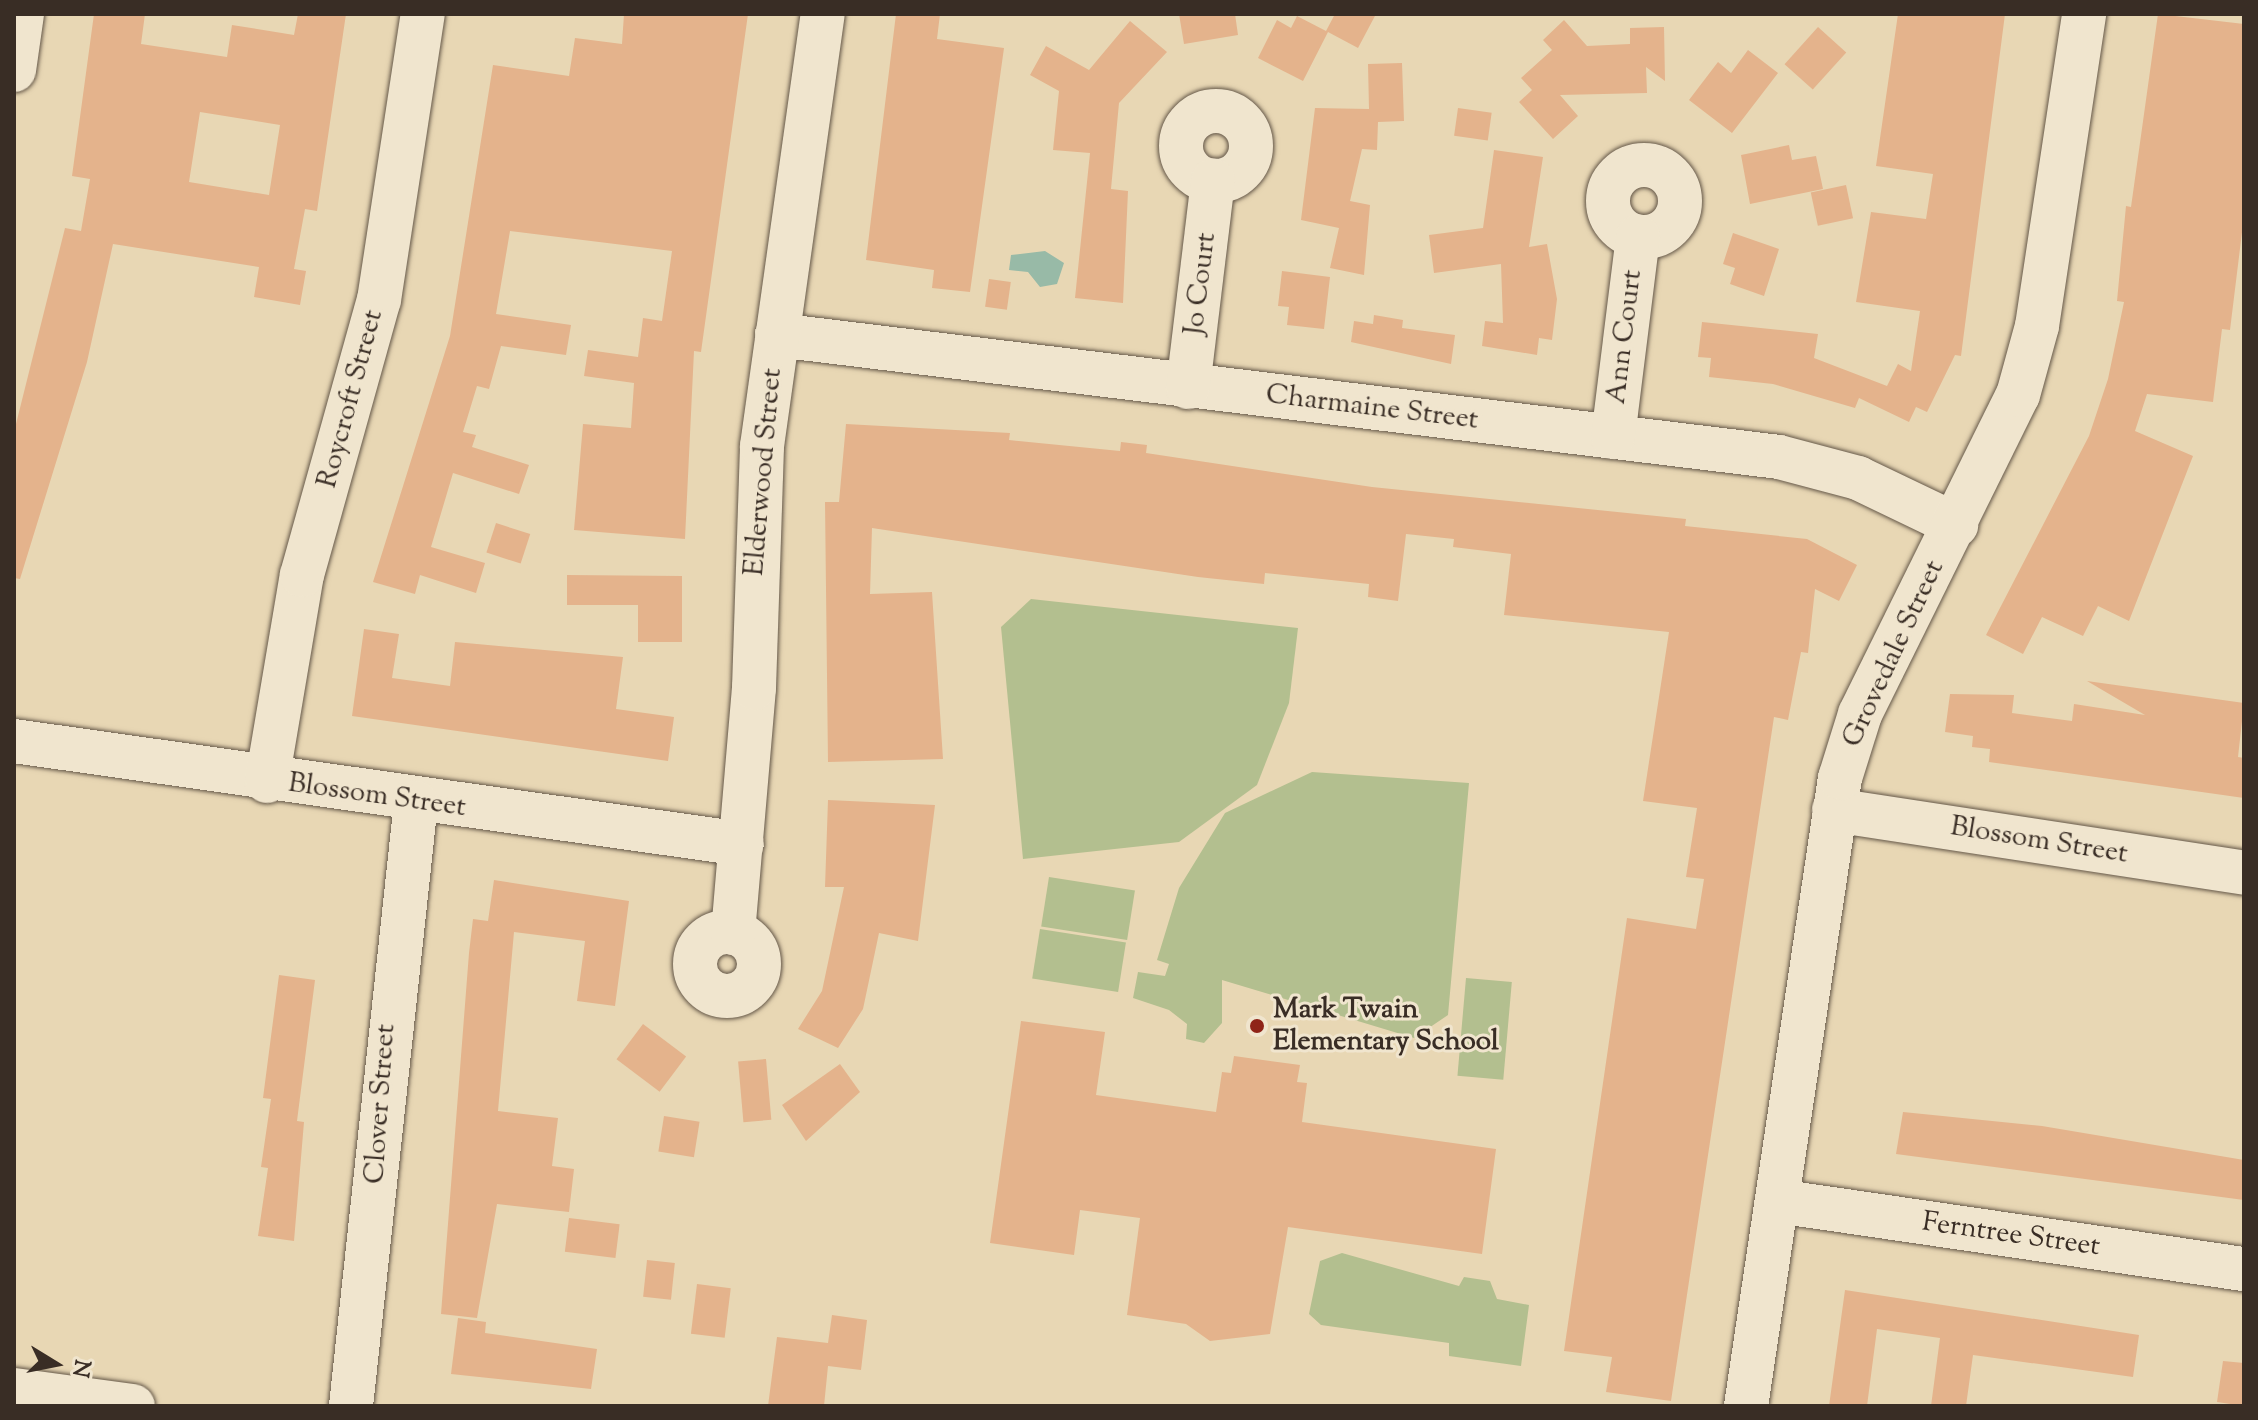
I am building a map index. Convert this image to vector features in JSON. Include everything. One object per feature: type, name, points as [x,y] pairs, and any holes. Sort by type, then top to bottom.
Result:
[{"type":"street","points":[[14,70],[22,14]]},
{"type":"street","name":"Roycroft Street","points":[[267,781],[302,575],[377,312],[423,14]]},
{"type":"street","name":"Elderwood Street","points":[[733,933],[742,844],[762,446],[823,14]]},
{"type":"street","name":"Grovedale Street","points":[[1746,1406],[1834,810],[1860,714],[2006,428],[2034,338],[2084,14]]},
{"type":"street","name":"Jo Court","points":[[1188,387],[1213,181]]},
{"type":"street","name":"Ann Court","points":[[1613,437],[1638,237]]},
{"type":"street","name":"Charmaine Street","points":[[777,335],[1809,462],[1956,525]]},
{"type":"street","name":"Blossom Street","points":[[14,741],[267,781],[742,844]]},
{"type":"street","name":"Clover Street","points":[[351,1406],[416,802]]},
{"type":"street","name":"Blossom Street","points":[[1834,810],[2244,873]]},
{"type":"street","name":"Ferntree Street","points":[[1777,1201],[2244,1269]]},
{"type":"street","points":[[14,1390],[130,1406]]},
{"type":"shaded area","points":[[1045,251],[1064,263],[1057,284],[1040,287],[1028,272],[1009,270],[1011,255]]},
{"type":"shaded area","points":[[1031,599],[1298,628],[1289,703],[1257,785],[1179,842],[1023,859],[1001,627]]},
{"type":"shaded area","points":[[1312,772],[1469,783],[1448,1015],[1414,1038],[1222,980],[1222,1023],[1204,1043],[1186,1039],[1187,1024],[1169,1010],[1133,998],[1138,972],[1165,976],[1169,964],[1157,960],[1179,888],[1225,813]]},
{"type":"shaded area","points":[[1049,877],[1135,891],[1127,940],[1041,926]]},
{"type":"shaded area","points":[[1040,929],[1126,943],[1118,992],[1032,978]]},
{"type":"shaded area","points":[[1466,978],[1512,982],[1503,1080],[1457,1076]]},
{"type":"shaded area","points":[[1342,1253],[1459,1286],[1464,1277],[1490,1281],[1497,1299],[1529,1305],[1521,1366],[1449,1356],[1449,1343],[1321,1325],[1309,1314],[1320,1261]]},
{"type":"building","points":[[94,14],[145,14],[141,44],[227,57],[232,25],[294,35],[298,14],[346,14],[317,211],[305,209],[294,269],[306,271],[300,305],[254,297],[259,267],[113,244],[87,362],[20,579],[14,578],[14,432],[65,228],[81,231],[90,179],[72,176]],"holes":[[[200,112],[280,125],[269,195],[189,182]]]},
{"type":"building","points":[[624,14],[748,14],[701,352],[694,351],[685,539],[574,530],[583,424],[631,428],[634,383],[584,376],[588,350],[638,357],[643,318],[662,321],[672,251],[510,231],[496,314],[571,325],[566,355],[501,346],[489,389],[477,386],[463,432],[476,435],[472,447],[529,465],[519,494],[453,473],[431,547],[485,563],[476,593],[420,575],[415,594],[373,582],[450,336],[493,65],[569,76],[575,38],[622,44]]},
{"type":"building","points":[[896,14],[940,14],[937,39],[1004,48],[970,292],[932,288],[934,270],[866,260]]},
{"type":"building","points":[[1179,14],[1235,14],[1238,35],[1184,44]]},
{"type":"building","points":[[1335,14],[1376,14],[1358,48],[1328,32],[1303,81],[1258,58],[1277,20],[1291,28],[1297,16],[1326,31]]},
{"type":"building","points":[[1898,14],[2005,14],[1961,356],[1955,355],[1927,412],[1916,407],[1909,422],[1859,398],[1855,408],[1773,384],[1709,377],[1711,358],[1698,357],[1702,322],[1818,334],[1814,358],[1887,386],[1898,364],[1911,371],[1920,311],[1856,302],[1871,212],[1926,219],[1933,174],[1876,166]]},
{"type":"building","points":[[2158,14],[2244,24],[2244,216],[2230,330],[2222,329],[2213,402],[2147,394],[2135,431],[2193,456],[2129,621],[2098,606],[2083,636],[2042,617],[2023,654],[1986,635],[2089,436],[2108,379],[2124,302],[2117,301],[2126,206],[2131,207]]},
{"type":"building","points":[[1564,20],[1587,46],[1630,44],[1630,28],[1664,27],[1665,81],[1646,67],[1647,93],[1560,95],[1578,116],[1553,139],[1519,102],[1532,90],[1521,78],[1552,50],[1543,40]]},
{"type":"building","points":[[1130,21],[1167,52],[1119,103],[1111,189],[1128,191],[1123,303],[1075,298],[1090,153],[1053,150],[1059,91],[1030,75],[1046,46],[1089,70]]},
{"type":"building","points":[[1818,27],[1846,52],[1813,90],[1785,64]]},
{"type":"building","points":[[1748,50],[1778,73],[1732,133],[1689,100],[1718,62],[1731,73]]},
{"type":"building","points":[[1402,63],[1404,121],[1378,122],[1377,150],[1362,149],[1350,201],[1370,205],[1364,275],[1330,268],[1339,228],[1301,220],[1315,108],[1369,109],[1368,64]]},
{"type":"building","points":[[1458,108],[1492,113],[1488,140],[1454,136]]},
{"type":"building","points":[[1789,145],[1792,160],[1816,156],[1823,189],[1750,204],[1741,155]]},
{"type":"building","points":[[1494,150],[1543,157],[1529,247],[1547,244],[1557,299],[1552,340],[1539,338],[1537,355],[1482,346],[1485,321],[1503,323],[1501,264],[1434,273],[1429,235],[1483,228]]},
{"type":"building","points":[[1846,185],[1853,218],[1818,226],[1811,192]]},
{"type":"building","points":[[1733,233],[1779,249],[1764,296],[1730,284],[1735,268],[1723,264]]},
{"type":"building","points":[[1282,271],[1330,277],[1324,329],[1287,325],[1289,307],[1278,306]]},
{"type":"building","points":[[989,279],[1011,282],[1007,310],[985,307]]},
{"type":"building","points":[[1374,315],[1403,320],[1402,328],[1455,335],[1451,364],[1351,342],[1354,321],[1373,324]]},
{"type":"building","points":[[846,424],[1010,433],[1009,440],[1120,451],[1121,442],[1147,445],[1146,453],[1372,487],[1686,519],[1685,526],[1807,539],[1857,565],[1839,601],[1815,589],[1808,653],[1801,652],[1788,720],[1774,717],[1671,1401],[1606,1392],[1612,1357],[1564,1351],[1627,918],[1696,929],[1704,879],[1686,877],[1697,808],[1643,801],[1669,632],[1504,615],[1511,554],[1453,547],[1454,539],[1406,534],[1398,601],[1368,597],[1369,584],[1265,573],[1264,584],[1198,577],[872,528],[870,594],[932,592],[943,759],[828,762],[825,502],[839,502]]},
{"type":"building","points":[[496,523],[530,534],[521,564],[486,552]]},
{"type":"building","points":[[567,575],[682,576],[682,642],[638,642],[638,605],[567,605]]},
{"type":"building","points":[[364,629],[399,634],[392,678],[450,686],[455,642],[623,657],[616,709],[674,717],[668,761],[352,716]]},
{"type":"building","points":[[2087,681],[2244,703],[2238,757],[2244,758],[2244,798],[1989,762],[1990,749],[1972,747],[1973,736],[1945,732],[1950,694],[2014,695],[2012,713],[2072,721],[2074,704],[2145,715]]},
{"type":"building","points":[[828,800],[935,805],[918,941],[879,933],[863,1009],[838,1048],[798,1029],[822,991],[844,887],[825,887]]},
{"type":"building","points":[[494,880],[629,901],[615,1006],[577,1001],[585,941],[514,932],[498,1111],[558,1118],[552,1166],[574,1169],[569,1212],[497,1204],[477,1318],[441,1314],[473,919],[488,921]]},
{"type":"building","points":[[279,975],[315,980],[297,1121],[304,1122],[294,1241],[258,1236],[268,1168],[261,1167],[271,1099],[263,1098]]},
{"type":"building","name":"Mark Twain Elementary School","points":[[1021,1021],[1105,1032],[1096,1095],[1216,1112],[1222,1072],[1231,1073],[1234,1056],[1300,1065],[1297,1082],[1307,1083],[1302,1122],[1496,1149],[1482,1254],[1288,1227],[1270,1334],[1210,1341],[1186,1324],[1127,1315],[1140,1218],[1080,1210],[1074,1255],[990,1243]]},
{"type":"building","points":[[643,1024],[686,1056],[660,1092],[617,1059]]},
{"type":"building","points":[[766,1059],[771,1120],[743,1122],[738,1061]]},
{"type":"building","points":[[840,1064],[860,1092],[806,1141],[782,1105]]},
{"type":"building","points":[[1903,1112],[2042,1126],[2244,1160],[2244,1200],[1896,1154]]},
{"type":"building","points":[[664,1116],[700,1122],[694,1157],[658,1152]]},
{"type":"building","points":[[569,1218],[620,1224],[615,1258],[565,1252]]},
{"type":"building","points":[[647,1260],[675,1263],[671,1300],[643,1297]]},
{"type":"building","points":[[697,1284],[731,1288],[725,1338],[691,1334]]},
{"type":"building","points":[[1845,1290],[2139,1335],[2133,1377],[1973,1355],[1966,1406],[1931,1406],[1940,1338],[1877,1329],[1867,1406],[1829,1406]]},
{"type":"building","points":[[832,1315],[867,1320],[861,1370],[828,1366],[824,1406],[768,1406],[777,1337],[828,1343]]},
{"type":"building","points":[[458,1318],[486,1322],[485,1333],[597,1349],[591,1389],[451,1374]]},
{"type":"building","points":[[2223,1361],[2244,1363],[2244,1406],[2217,1402]]},
{"type":"place","name":"Mark Twain Elementary School","points":[[1257,1026]]}]
